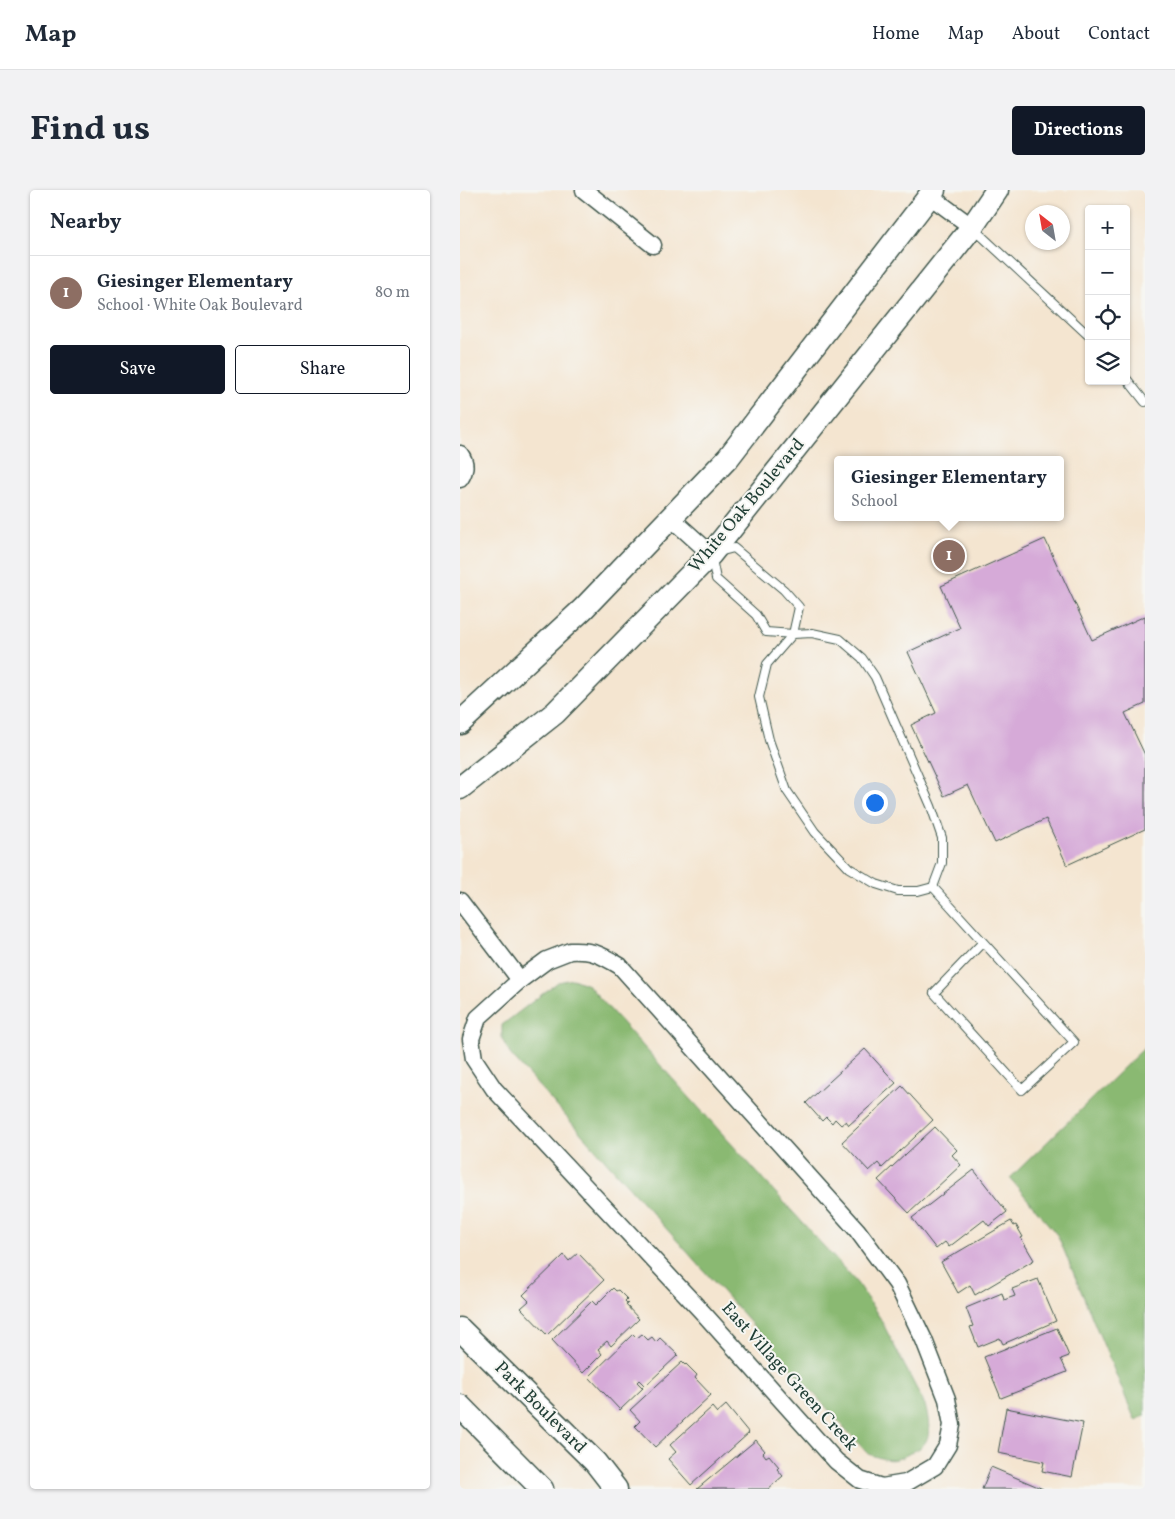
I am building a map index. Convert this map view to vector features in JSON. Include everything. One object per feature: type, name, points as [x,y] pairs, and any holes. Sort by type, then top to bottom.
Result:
[{"type":"street","points":[[584,190],[653,245]]},
{"type":"street","name":"White Oak Boulevard","points":[[460,788],[555,713],[711,554],[972,227],[997,190]]},
{"type":"street","points":[[460,723],[583,609],[728,458],[932,193],[972,227]]},
{"type":"street","points":[[460,454],[464,459],[465,470],[460,479]]},
{"type":"street","points":[[671,518],[711,554]]},
{"type":"street","points":[[460,901],[520,980]]},
{"type":"street","name":"East Village Green Creek","points":[[586,950],[603,956],[620,966],[857,1230],[897,1284],[924,1340],[947,1399],[952,1425],[948,1445],[935,1466],[906,1483],[882,1487],[860,1480],[836,1461],[706,1315],[494,1089],[474,1059],[471,1038],[478,1018],[520,980],[547,960],[570,951],[586,950]]},
{"type":"street","name":"Park Boulevard","points":[[460,1329],[595,1462],[616,1489]]},
{"type":"street","points":[[460,1406],[542,1489]]},
{"type":"lane","points":[[972,227],[1085,332]]},
{"type":"lane","points":[[1130,383],[1145,402]]},
{"type":"lane","points":[[933,887],[918,891],[898,891],[876,884],[849,868],[815,832],[787,791],[769,740],[760,697],[767,664],[793,634],[800,607],[784,590],[734,548],[711,554],[716,579],[756,615],[766,632],[793,634],[812,634],[840,639],[862,658],[875,676],[931,806],[942,838],[942,863],[933,887]]},
{"type":"lane","points":[[933,887],[1074,1042],[1022,1090],[934,993],[982,943]]},
{"type":"green space","points":[[573,979],[588,985],[857,1283],[880,1318],[925,1405],[929,1432],[928,1437],[920,1448],[906,1456],[891,1460],[868,1454],[510,1054],[502,1039],[502,1025],[558,982]]},
{"type":"green space","points":[[1145,1047],[1145,1416],[1135,1420],[1058,1236],[1010,1178]]},
{"type":"building","points":[[1045,539],[1092,640],[1145,616],[1145,704],[1125,713],[1145,755],[1145,829],[1067,865],[1046,819],[995,843],[968,785],[944,796],[911,725],[936,713],[908,652],[960,628],[941,586]]},
{"type":"building","points":[[865,1049],[896,1083],[849,1125],[846,1121],[841,1125],[835,1119],[832,1123],[826,1117],[822,1121],[806,1103]]},
{"type":"building","points":[[902,1086],[933,1120],[882,1168],[878,1163],[869,1171],[842,1142]]},
{"type":"building","points":[[935,1127],[957,1150],[952,1155],[961,1165],[909,1213],[878,1180]]},
{"type":"building","points":[[974,1170],[1007,1212],[989,1226],[984,1220],[949,1247],[945,1242],[936,1249],[912,1218]]},
{"type":"building","points":[[1011,1221],[1014,1226],[1016,1225],[1034,1260],[975,1295],[970,1285],[958,1293],[941,1262]]},
{"type":"building","points":[[578,1253],[604,1280],[547,1335],[521,1308],[529,1301],[523,1295],[564,1255],[569,1261]]},
{"type":"building","points":[[1038,1279],[1056,1321],[1003,1344],[1000,1338],[978,1347],[970,1327],[973,1326],[966,1308],[1002,1293],[1004,1300],[1015,1296],[1012,1289]]},
{"type":"building","points":[[613,1288],[616,1291],[618,1290],[627,1299],[625,1301],[628,1304],[626,1305],[639,1319],[611,1346],[607,1341],[598,1349],[602,1354],[583,1373],[552,1340],[592,1301],[596,1305]]},
{"type":"building","points":[[1057,1328],[1069,1356],[1061,1359],[1067,1372],[1001,1398],[984,1357]]},
{"type":"building","points":[[633,1334],[637,1338],[642,1334],[648,1340],[652,1337],[656,1342],[660,1338],[678,1355],[645,1386],[639,1380],[637,1382],[643,1388],[620,1410],[589,1377]]},
{"type":"building","points":[[682,1362],[697,1375],[695,1378],[711,1395],[655,1447],[635,1426],[640,1421],[630,1410]]},
{"type":"building","points":[[726,1405],[749,1433],[691,1485],[668,1459],[676,1452],[670,1445],[712,1407],[717,1413]]},
{"type":"building","points":[[1006,1408],[1083,1423],[1072,1477],[1042,1471],[1044,1462],[998,1453]]},
{"type":"building","points":[[756,1440],[765,1451],[763,1453],[766,1457],[769,1455],[779,1467],[777,1469],[783,1476],[768,1489],[697,1489]]},
{"type":"building","points":[[991,1467],[1043,1489],[982,1489]]},
{"type":"place","name":"Giesinger Elementary","points":[[949,556]]}]
